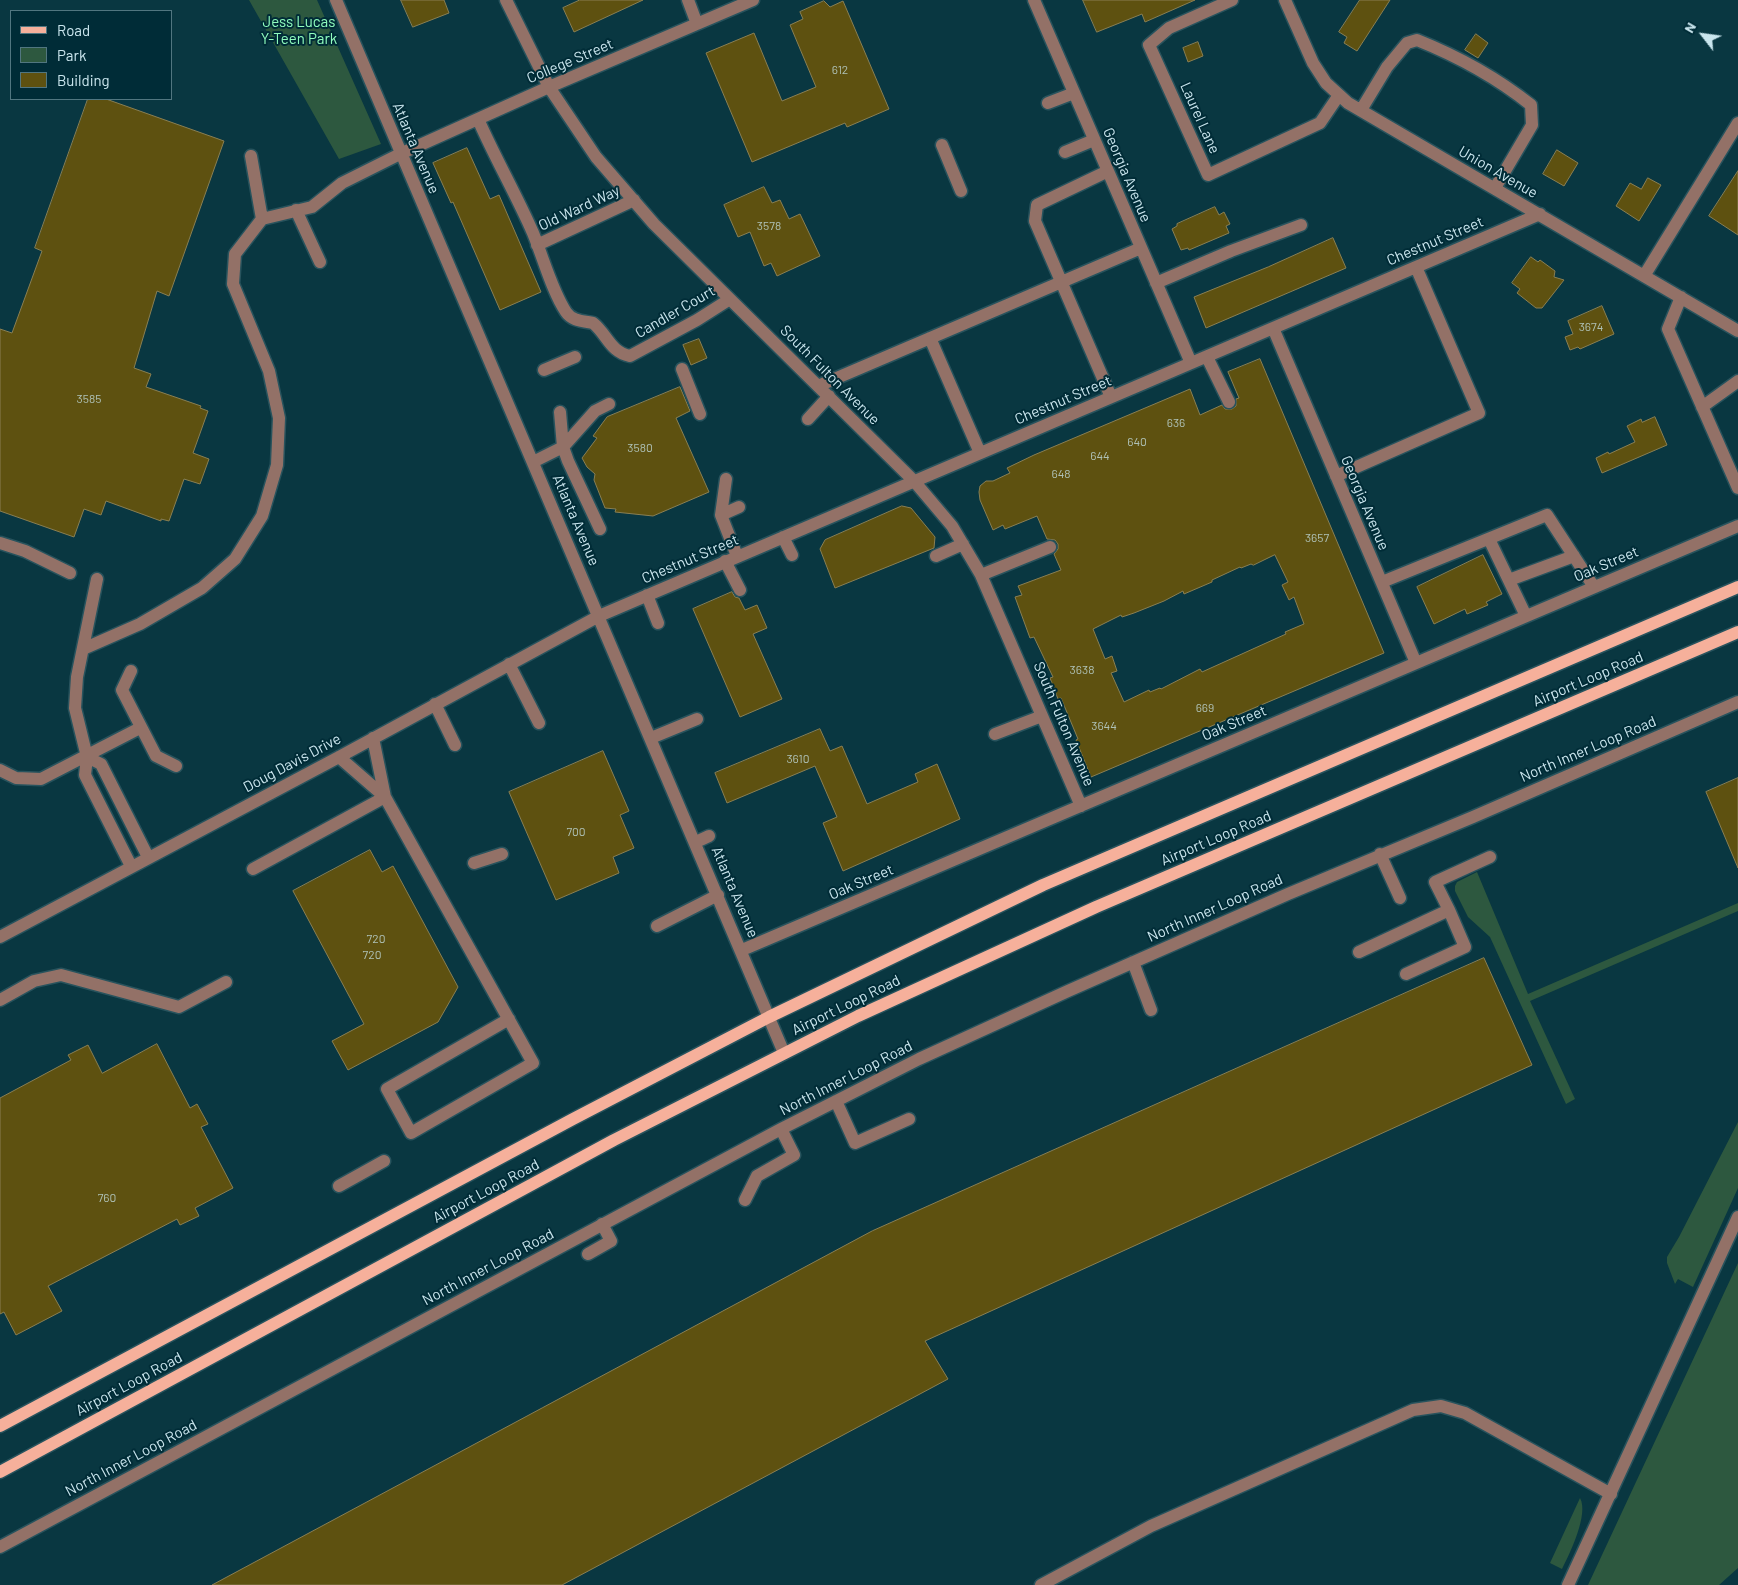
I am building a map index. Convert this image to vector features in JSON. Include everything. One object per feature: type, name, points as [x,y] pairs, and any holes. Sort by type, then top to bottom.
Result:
[{"type":"main road","name":"Airport Loop Road","points":[[0,1426],[769,1016],[1043,885],[1738,587]]},
{"type":"main road","name":"Airport Loop Road","points":[[0,1472],[614,1140],[858,1016],[1096,907],[1738,632]]},
{"type":"street","name":"Atlanta Avenue","points":[[336,0],[400,154],[742,950],[784,1053]]},
{"type":"street","name":"South Fulton Avenue","points":[[506,0],[548,87],[596,156],[654,224],[914,481],[952,526],[981,575],[1081,806]]},
{"type":"street","points":[[688,0],[697,24]]},
{"type":"street","name":"College Street","points":[[262,218],[312,207],[342,183],[400,154],[548,87],[753,0]]},
{"type":"street","name":"Georgia Avenue","points":[[1034,0],[1191,363]]},
{"type":"street","name":"Laurel Lane","points":[[1232,0],[1169,28],[1149,46],[1208,175],[1320,124],[1339,95]]},
{"type":"street","name":"Union Avenue","points":[[1285,0],[1312,63],[1326,83],[1348,103],[1738,331]]},
{"type":"street","points":[[1361,110],[1387,67],[1407,43],[1417,40],[1439,48],[1508,86],[1531,105],[1532,125],[1495,188]]},
{"type":"street","points":[[1048,103],[1074,93]]},
{"type":"street","name":"Candler Court","points":[[478,119],[538,245],[556,292],[566,312],[578,321],[593,323],[614,349],[630,356],[730,299]]},
{"type":"street","points":[[1644,276],[1738,123]]},
{"type":"street","points":[[1065,152],[1094,140]]},
{"type":"street","points":[[942,145],[961,191]]},
{"type":"street","points":[[83,649],[140,624],[202,588],[235,559],[262,516],[277,464],[279,418],[269,371],[233,284],[235,254],[262,218],[252,156]]},
{"type":"street","points":[[1108,171],[1037,205],[1035,221],[1111,397]]},
{"type":"street","name":"Old Ward Way","points":[[538,245],[634,200]]},
{"type":"street","points":[[296,210],[320,262]]},
{"type":"street","name":"Chestnut Street","points":[[599,616],[1540,214]]},
{"type":"street","points":[[1156,283],[1230,250],[1301,225]]},
{"type":"street","points":[[818,386],[1141,248]]},
{"type":"street","points":[[1336,476],[1480,413],[1416,267]]},
{"type":"street","points":[[1681,297],[1668,329],[1737,484]]},
{"type":"street","name":"Georgia Avenue","points":[[1272,328],[1416,663]]},
{"type":"street","points":[[930,338],[980,453]]},
{"type":"street","points":[[1207,356],[1229,402]]},
{"type":"street","points":[[544,370],[574,357]]},
{"type":"street","points":[[682,369],[700,414]]},
{"type":"street","points":[[1702,407],[1738,381]]},
{"type":"street","points":[[808,420],[829,396]]},
{"type":"street","points":[[533,462],[563,448],[594,411],[610,404]]},
{"type":"street","points":[[560,412],[563,448],[600,529]]},
{"type":"street","points":[[726,479],[721,514],[740,590]]},
{"type":"street","points":[[721,514],[740,507]]},
{"type":"street","points":[[1382,582],[1547,515],[1594,587]]},
{"type":"street","name":"Oak Street","points":[[742,950],[1738,526]]},
{"type":"street","points":[[783,537],[792,555]]},
{"type":"street","points":[[1489,539],[1526,616]]},
{"type":"street","points":[[0,543],[25,551],[70,573]]},
{"type":"street","points":[[936,556],[963,544]]},
{"type":"street","points":[[981,575],[1050,546]]},
{"type":"street","points":[[1509,580],[1574,556]]},
{"type":"street","points":[[98,580],[77,677],[75,708],[87,757],[86,775],[131,866]]},
{"type":"street","points":[[647,595],[658,624]]},
{"type":"street","name":"Doug Davis Drive","points":[[0,937],[599,616]]},
{"type":"street","points":[[509,664],[538,722]]},
{"type":"street","points":[[131,671],[122,690],[156,756],[176,766]]},
{"type":"street","name":"North Inner Loop Road","points":[[0,1547],[602,1224],[781,1129],[919,1059],[1133,962],[1380,854],[1473,817],[1738,702]]},
{"type":"street","points":[[434,704],[455,745]]},
{"type":"street","points":[[995,734],[1042,716]]},
{"type":"street","points":[[651,738],[696,719]]},
{"type":"street","points":[[0,770],[16,778],[41,779],[87,757],[140,728]]},
{"type":"street","points":[[373,738],[385,797],[509,1019],[533,1063],[411,1133],[387,1088],[509,1019]]},
{"type":"street","points":[[87,757],[101,764],[148,857]]},
{"type":"street","points":[[339,757],[385,797]]},
{"type":"street","points":[[252,869],[385,797]]},
{"type":"street","points":[[696,842],[709,836]]},
{"type":"street","points":[[474,863],[502,854]]},
{"type":"street","points":[[1380,854],[1400,898]]},
{"type":"street","points":[[1406,974],[1465,947],[1435,882],[1490,857]]},
{"type":"street","points":[[656,926],[718,895]]},
{"type":"street","points":[[1359,952],[1449,910]]},
{"type":"street","points":[[1133,962],[1151,1010]]},
{"type":"street","points":[[0,1000],[34,981],[61,974],[179,1006],[226,982]]},
{"type":"street","points":[[836,1101],[855,1143],[909,1119]]},
{"type":"street","points":[[745,1200],[757,1176],[794,1155],[781,1129]]},
{"type":"street","points":[[340,1186],[384,1160]]},
{"type":"street","points":[[1568,1585],[1738,1217]]},
{"type":"street","points":[[588,1254],[611,1242],[602,1224]]},
{"type":"street","points":[[1041,1585],[1151,1526],[1413,1410],[1441,1406],[1465,1413],[1611,1494]]},
{"type":"green space","name":"Jess Lucas Y-Teen Park","points":[[249,0],[317,0],[381,144],[339,159]]},
{"type":"green space","points":[[1477,872],[1528,994],[1738,903],[1738,911],[1530,1001],[1575,1099],[1566,1104],[1490,937],[1468,917],[1455,891],[1457,882]]},
{"type":"green space","points":[[1738,1122],[1738,1188],[1693,1287],[1678,1279],[1675,1284],[1667,1263],[1667,1257]]},
{"type":"green space","points":[[1738,1263],[1738,1568],[1719,1585],[1588,1585]]},
{"type":"green space","points":[[1580,1498],[1582,1514],[1580,1523],[1574,1544],[1562,1569],[1550,1563]]},
{"type":"building","points":[[401,0],[444,0],[449,13],[413,27]]},
{"type":"building","points":[[580,0],[643,0],[574,32],[563,8]]},
{"type":"building","points":[[1083,0],[1195,0],[1145,22],[1142,14],[1097,32]]},
{"type":"building","points":[[1360,0],[1390,0],[1357,51],[1344,43],[1347,37],[1339,32]]},
{"type":"building","points":[[824,1],[830,7],[843,1],[889,109],[847,127],[845,123],[752,162],[706,53],[754,33],[782,101],[816,87],[790,25],[803,19],[800,12]]},
{"type":"building","points":[[1476,34],[1488,43],[1478,58],[1465,50]]},
{"type":"building","points":[[1198,42],[1203,56],[1188,62],[1183,48]]},
{"type":"building","points":[[88,100],[109,100],[224,141],[169,296],[157,291],[134,368],[151,374],[146,387],[201,406],[200,408],[208,411],[193,453],[209,459],[200,484],[184,479],[169,521],[161,519],[161,521],[106,501],[101,515],[84,509],[74,537],[0,511],[0,329],[12,333],[42,251],[35,248]]},
{"type":"building","points":[[467,148],[490,199],[499,195],[541,292],[500,310],[453,202],[451,203],[433,163]]},
{"type":"building","points":[[1557,150],[1578,163],[1564,186],[1543,174]]},
{"type":"building","points":[[1738,171],[1738,235],[1709,216]]},
{"type":"building","points":[[1648,178],[1661,185],[1639,221],[1616,206],[1630,183],[1641,189]]},
{"type":"building","points":[[764,187],[772,203],[780,200],[789,219],[800,214],[820,256],[777,276],[771,263],[764,266],[750,232],[738,237],[724,205]]},
{"type":"building","points":[[1215,207],[1219,215],[1224,212],[1230,224],[1226,226],[1229,233],[1189,250],[1188,248],[1181,250],[1172,229],[1177,224]]},
{"type":"building","points":[[1333,238],[1346,268],[1206,328],[1194,297]]},
{"type":"building","points":[[1531,257],[1538,262],[1540,260],[1555,271],[1554,277],[1564,280],[1542,308],[1536,308],[1517,293],[1520,289],[1512,283]]},
{"type":"building","points":[[1602,306],[1614,334],[1580,349],[1578,347],[1570,350],[1565,337],[1573,334],[1568,321]]},
{"type":"building","points":[[699,339],[707,358],[691,365],[683,345]]},
{"type":"building","points":[[1260,359],[1384,653],[1091,777],[1076,740],[1078,739],[1061,698],[1058,699],[1050,678],[1053,677],[1034,637],[1030,638],[1015,597],[1022,595],[1018,586],[1061,570],[1054,554],[1058,549],[1058,544],[1055,540],[1047,539],[1037,516],[1005,529],[1003,525],[993,530],[980,500],[980,486],[986,481],[993,481],[1010,473],[1007,468],[1034,455],[1190,389],[1200,415],[1222,405],[1225,409],[1232,409],[1236,406],[1236,399],[1239,398],[1228,372]],"holes":[[[1275,555],[1288,582],[1282,585],[1289,600],[1294,597],[1304,624],[1202,672],[1200,669],[1161,689],[1150,692],[1149,690],[1124,702],[1111,673],[1117,671],[1112,656],[1105,659],[1093,629],[1121,615],[1122,617],[1134,613],[1183,591],[1184,594],[1240,567],[1253,565]]]},
{"type":"building","points":[[680,387],[690,411],[676,418],[709,492],[653,516],[615,512],[616,509],[605,508],[594,480],[595,474],[587,467],[582,458],[597,438],[593,436],[607,417]]},
{"type":"building","points":[[1655,417],[1667,445],[1602,473],[1596,458],[1635,442],[1627,426],[1641,419],[1642,422]]},
{"type":"building","points":[[902,506],[911,508],[935,537],[934,548],[835,588],[820,549],[825,540]]},
{"type":"building","points":[[1483,555],[1502,594],[1486,602],[1488,605],[1467,614],[1465,609],[1434,624],[1417,587]]},
{"type":"building","points":[[732,592],[735,597],[739,598],[745,610],[757,605],[767,628],[753,634],[782,699],[740,717],[693,609]]},
{"type":"building","points":[[820,729],[830,751],[842,746],[867,804],[918,782],[915,774],[937,764],[960,819],[843,871],[823,823],[837,817],[815,766],[727,803],[715,773]]},
{"type":"building","points":[[603,751],[629,811],[620,815],[634,848],[613,857],[619,873],[556,900],[509,792]]},
{"type":"building","points":[[1738,778],[1738,868],[1706,792]]},
{"type":"building","points":[[370,850],[382,872],[393,866],[458,987],[438,1022],[348,1070],[332,1041],[364,1024],[293,891]]},
{"type":"building","points":[[1484,958],[1532,1065],[925,1341],[948,1379],[562,1585],[212,1585],[872,1231]]},
{"type":"building","points":[[157,1044],[190,1108],[197,1104],[208,1124],[201,1127],[233,1188],[195,1208],[199,1216],[180,1225],[177,1219],[48,1286],[62,1311],[16,1335],[4,1312],[0,1314],[0,1098],[71,1060],[68,1055],[88,1045],[102,1073]]}]
